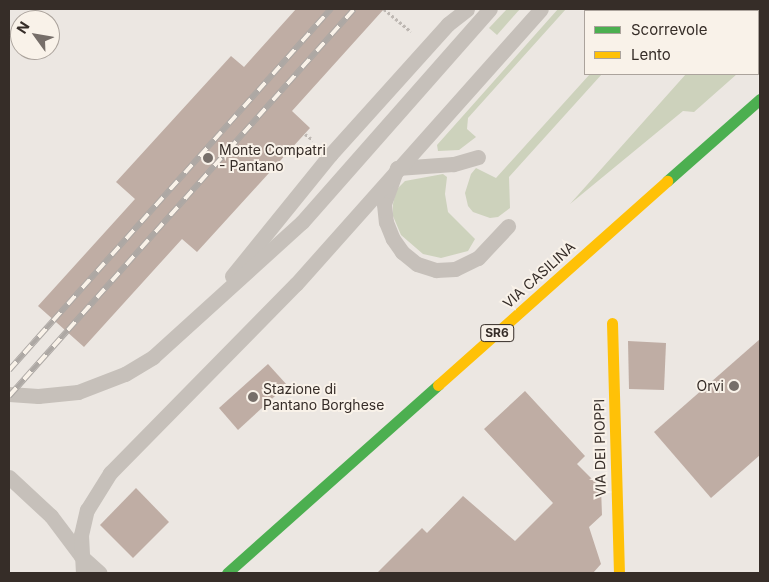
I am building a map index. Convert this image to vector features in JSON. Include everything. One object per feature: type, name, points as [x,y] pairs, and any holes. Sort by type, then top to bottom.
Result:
[{"type":"main road","name":"VIA CASILINA","points":[[227,573],[760,99]]},
{"type":"main road","name":"VIA DEI PIOPPI","points":[[612,323],[619,573]]},
{"type":"lane","points":[[208,307],[305,183],[442,30],[467,9]]},
{"type":"lane","points":[[9,394],[60,394],[117,378],[153,357],[302,222],[490,9]]},
{"type":"lane","points":[[83,573],[81,535],[87,510],[110,473],[296,284],[397,168],[541,9]]},
{"type":"lane","points":[[397,168],[453,164],[478,157]]},
{"type":"lane","points":[[397,168],[387,192],[386,222],[402,252],[416,264],[436,270],[455,269],[478,258],[508,226]]},
{"type":"lane","points":[[9,477],[51,516],[81,556],[100,573]]},
{"type":"path","points":[[384,9],[414,34]]},
{"type":"path","points":[[305,134],[315,142]]},
{"type":"green space","points":[[507,9],[520,9],[497,35],[489,28]]},
{"type":"green space","points":[[558,9],[566,9],[468,118],[467,129],[476,137],[459,150],[438,151],[437,145]]},
{"type":"green space","points":[[760,9],[759,32],[759,10],[742,10]]},
{"type":"green space","points":[[589,75],[601,75],[509,177],[510,208],[498,217],[490,218],[473,212],[468,206],[465,193],[471,174],[476,168],[496,178]]},
{"type":"green space","points":[[685,75],[736,75],[694,112],[683,111],[570,204]]},
{"type":"green space","points":[[443,174],[447,177],[445,194],[448,212],[475,239],[468,251],[441,258],[423,254],[401,235],[393,216],[393,204],[396,190],[405,181]]},
{"type":"building","points":[[296,9],[384,9],[292,111],[310,128],[197,252],[182,239],[84,347],[38,306],[135,199],[116,182],[231,56],[244,67]]},
{"type":"building","name":"Orvi","points":[[760,339],[760,455],[711,498],[654,432]]},
{"type":"building","points":[[628,341],[666,343],[664,390],[629,389]]},
{"type":"building","name":"Stazione di Pantano Borghese","points":[[268,364],[287,385],[238,430],[219,408]]},
{"type":"building","points":[[525,391],[585,456],[577,464],[601,488],[602,515],[589,527],[601,564],[593,573],[377,573],[422,528],[427,533],[463,496],[515,541],[553,503],[484,429]]},
{"type":"building","points":[[136,488],[169,522],[133,558],[100,525]]},
{"type":"railway","points":[[9,370],[331,9]]},
{"type":"railway","points":[[9,396],[354,9]]},
{"type":"traffic: fast","points":[[667,181],[760,99]]},
{"type":"traffic: fast","points":[[227,573],[438,385]]},
{"type":"traffic: slow","points":[[438,385],[667,181]]},
{"type":"traffic: slow","points":[[612,323],[619,573]]},
{"type":"place","name":"Monte Compatri - Pantano","points":[[208,158]]},
{"type":"place","name":"Orvi","points":[[734,386]]},
{"type":"place","name":"Stazione di Pantano Borghese","points":[[253,397]]}]
